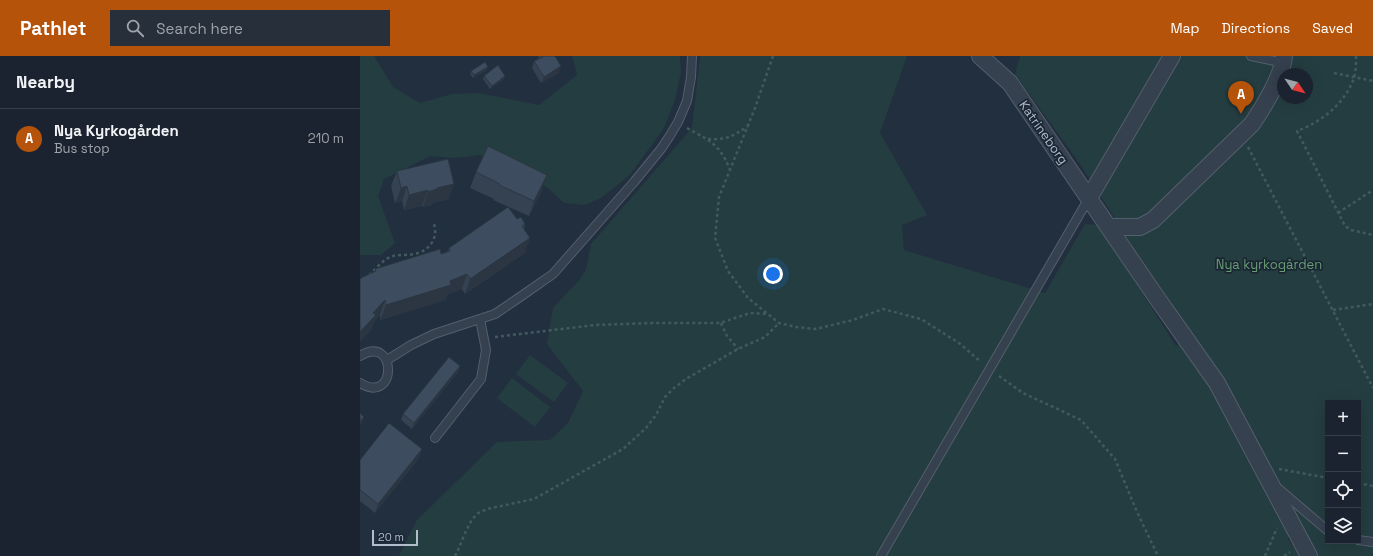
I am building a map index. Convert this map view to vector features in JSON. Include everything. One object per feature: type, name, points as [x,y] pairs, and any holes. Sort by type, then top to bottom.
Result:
[{"type":"street","name":"Katrineborg","points":[[980,56],[1010,83],[1217,383],[1309,556]]},
{"type":"street","points":[[1089,198],[1172,56]]},
{"type":"street","points":[[1109,227],[1140,227],[1154,220],[1252,124],[1261,111],[1284,59]]},
{"type":"lane","points":[[387,360],[411,345],[434,334],[495,314],[553,274],[661,149],[678,122],[687,101],[691,77],[692,56]]},
{"type":"lane","points":[[1251,56],[1284,59]]},
{"type":"lane","points":[[881,556],[1089,198]]},
{"type":"lane","points":[[435,438],[481,380],[486,350],[480,318]]},
{"type":"lane","points":[[360,356],[366,353],[377,353],[387,360],[389,366],[387,378],[378,386],[372,388],[360,383]]},
{"type":"lane","points":[[1270,482],[1325,528]]},
{"type":"lane","points":[[1361,540],[1373,542]]},
{"type":"path","points":[[484,338],[595,325],[720,323],[750,313],[766,314],[748,298],[728,271],[716,238],[719,197],[731,171],[773,56]]},
{"type":"path","points":[[1356,56],[1352,84],[1344,97],[1320,120],[1297,131],[1345,226],[1351,230],[1373,235]]},
{"type":"path","points":[[1334,73],[1373,81]]},
{"type":"path","points":[[678,122],[708,139],[719,148],[731,171]]},
{"type":"path","points":[[708,139],[722,139],[733,136],[748,126]]},
{"type":"path","points":[[1241,134],[1373,388]]},
{"type":"path","points":[[1338,213],[1373,190]]},
{"type":"path","points":[[365,278],[387,259],[394,256],[418,253],[429,246],[433,242],[436,230],[434,224]]},
{"type":"path","points":[[1333,310],[1373,304]]},
{"type":"path","points":[[720,323],[727,336],[738,349]]},
{"type":"path","points":[[456,556],[471,521],[475,516],[487,509],[534,499],[623,449],[646,428],[656,415],[665,397],[674,388],[686,379],[738,349],[765,337],[779,323]]},
{"type":"path","points":[[1262,466],[1325,477]]},
{"type":"path","points":[[1361,484],[1373,486]]},
{"type":"path","points":[[1265,556],[1285,511]]},
{"type":"green space","points":[[360,56],[374,56],[393,87],[420,103],[452,94],[479,93],[539,105],[577,75],[572,56],[680,56],[681,72],[675,100],[664,128],[630,175],[601,198],[585,205],[564,203],[549,189],[518,170],[481,155],[455,158],[430,156],[384,179],[378,196],[395,243],[381,255],[360,255]]},
{"type":"green space","name":"Nya kyrkogården","points":[[700,56],[907,56],[880,133],[927,215],[902,225],[904,250],[1045,293],[1085,224],[1099,225],[1176,346],[1192,334],[1135,250],[1080,164],[1015,74],[1020,56],[1373,56],[1373,556],[1315,556],[1301,532],[1287,538],[1300,556],[399,556],[417,520],[497,442],[550,440],[568,423],[583,391],[547,344],[553,308],[581,278],[586,269],[591,244],[692,128]]},
{"type":"green space","points":[[530,355],[568,383],[554,402],[516,374]]},
{"type":"green space","points":[[512,378],[550,407],[535,427],[497,398]]},
{"type":"building","points":[[542,56],[555,56],[561,66],[544,77],[534,61],[543,57]]},
{"type":"building","points":[[485,62],[488,67],[474,75],[471,71]]},
{"type":"building","points":[[498,65],[505,76],[492,86],[484,76]]},
{"type":"building","points":[[488,146],[547,175],[534,201],[499,185],[500,184],[476,172]]},
{"type":"building","points":[[448,159],[454,184],[428,192],[428,190],[409,195],[407,186],[401,188],[397,171]]},
{"type":"building","points":[[508,207],[517,219],[521,217],[525,224],[522,226],[530,238],[470,279],[467,274],[450,281],[451,285],[386,305],[385,300],[373,313],[376,315],[360,332],[360,279],[376,271],[375,269],[440,249],[441,254],[450,251],[449,248]]},
{"type":"building","points":[[449,357],[460,366],[414,423],[403,414]]},
{"type":"building","points":[[360,413],[364,417],[360,421]]},
{"type":"building","points":[[389,423],[422,449],[378,504],[360,490],[360,460]]},
{"type":"place","name":"Nya Kyrkogården","points":[[1241,114]]}]
